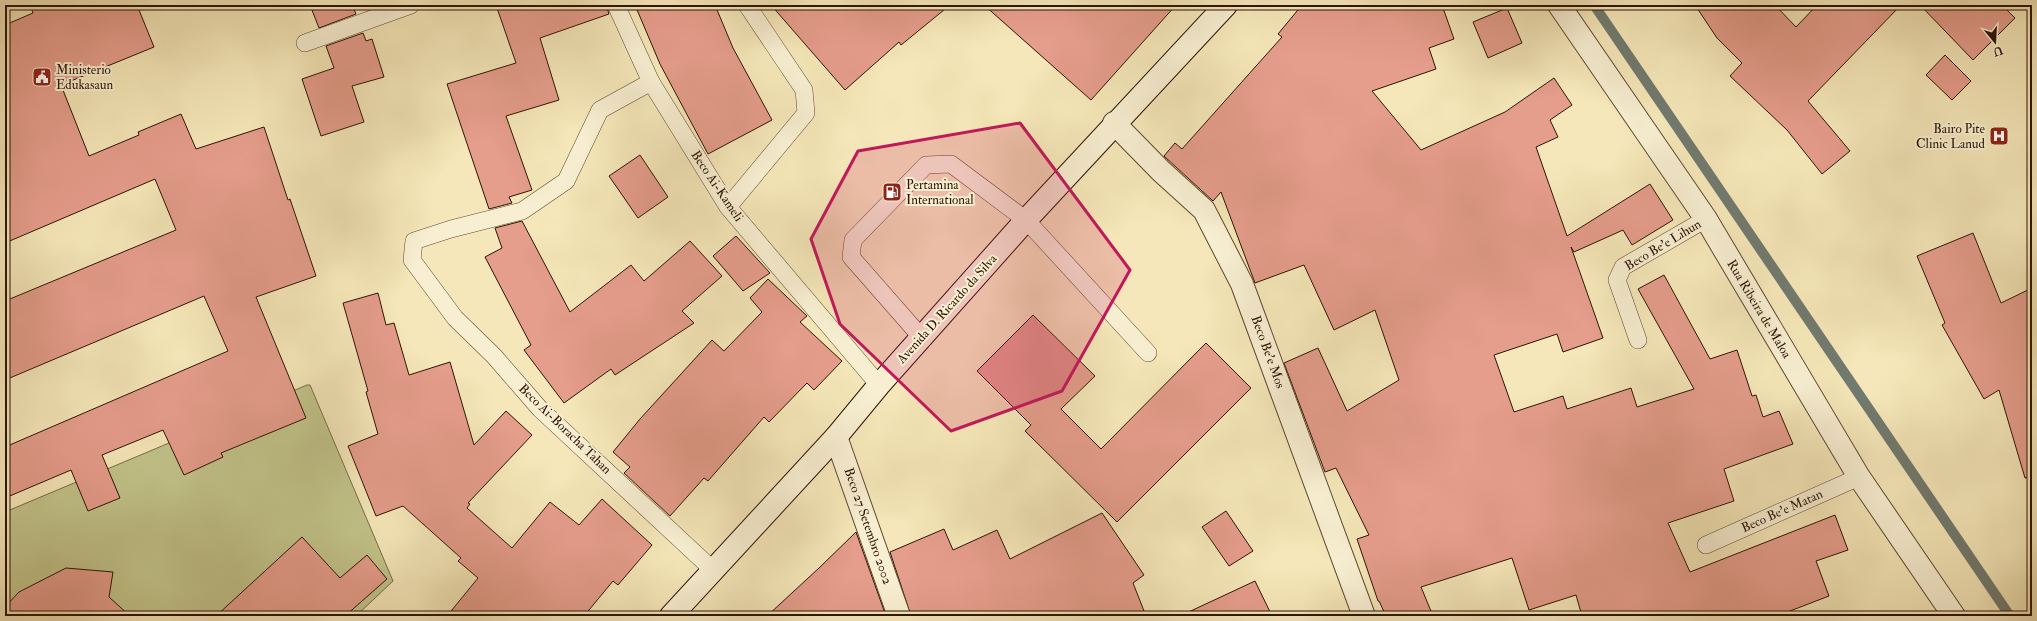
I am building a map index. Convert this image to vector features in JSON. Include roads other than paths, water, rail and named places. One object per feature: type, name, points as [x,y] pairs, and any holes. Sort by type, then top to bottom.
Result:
[{"type":"street","name":"Avenida D. Ricardo da Silva","points":[[671,616],[836,437],[879,385],[1114,123],[1226,5]]},
{"type":"street","name":"Rua Ribeira de Maloa","points":[[1559,5],[1706,219],[1859,477],[1952,616]]},
{"type":"street","name":"Beco Be'e Mos","points":[[1114,123],[1161,171],[1204,210],[1242,284],[1364,616]]},
{"type":"street","name":"Beco 27 Setembro 2002","points":[[836,437],[899,616]]},
{"type":"lane","points":[[305,43],[411,5]]},
{"type":"lane","name":"Beco Ai-Kameli","points":[[616,5],[651,82],[728,207],[879,385]]},
{"type":"lane","points":[[728,207],[806,113],[804,90],[747,5]]},
{"type":"lane","name":"Beco Ai-Boracha Tahan","points":[[651,82],[600,110],[566,181],[522,211],[451,229],[414,241],[412,260],[454,318],[494,356],[540,409],[713,570]]},
{"type":"lane","points":[[922,338],[851,257],[853,240],[926,165],[951,164],[1026,220],[1148,353]]},
{"type":"lane","name":"Beco Be'e Lihun","points":[[1638,340],[1617,280],[1623,267],[1706,219]]},
{"type":"lane","name":"Beco Be'e Matan","points":[[1706,545],[1859,477]]},
{"type":"waterway","points":[[1594,5],[2010,616]]},
{"type":"place","name":"Ministerio Edukasaun","points":[[42,77]]},
{"type":"place","name":"Bairo Pite Clinic Lanud","points":[[1999,136]]},
{"type":"place","name":"Pertamina International","points":[[892,192]]}]
